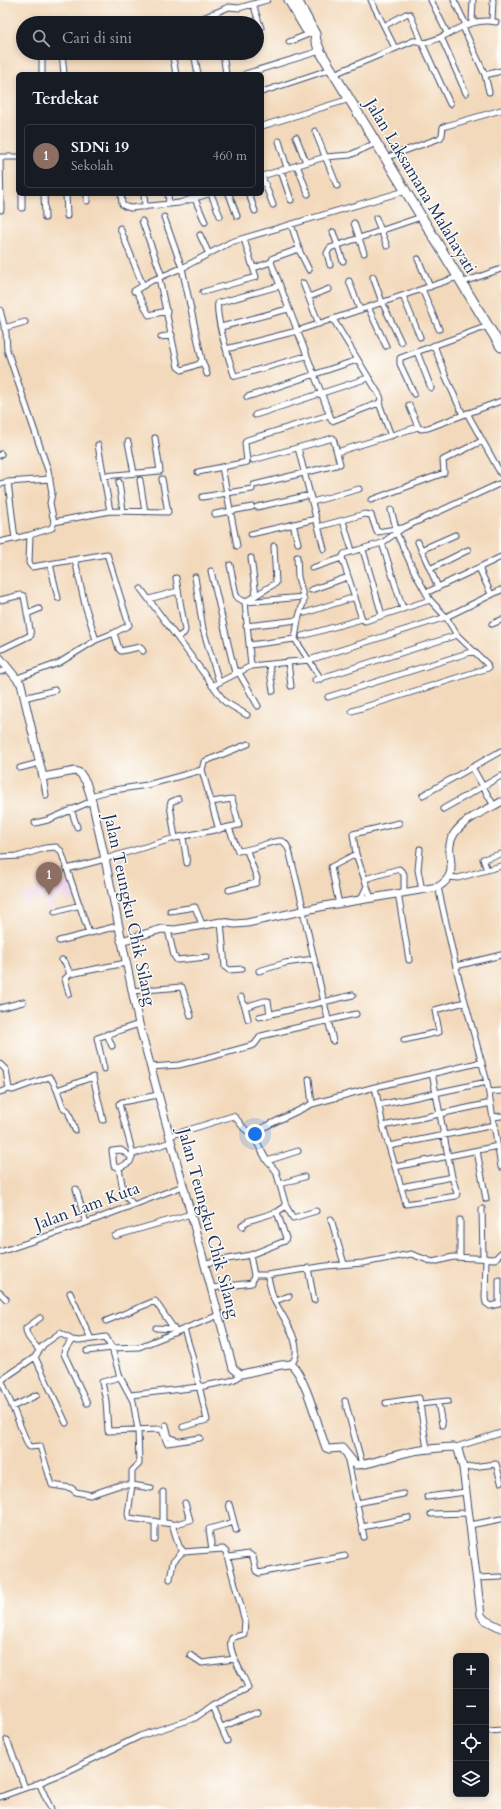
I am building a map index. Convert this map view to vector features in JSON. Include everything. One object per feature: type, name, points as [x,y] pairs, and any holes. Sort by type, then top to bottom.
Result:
[{"type":"highway","name":"Jalan Laksamana Malahayati","points":[[289,0],[309,34],[316,41]]},
{"type":"highway","name":"Jalan Laksamana Malahayati","points":[[297,0],[315,34],[320,51],[501,347]]},
{"type":"street","points":[[207,16],[229,7],[239,8],[267,0]]},
{"type":"street","points":[[431,0],[447,33]]},
{"type":"street","points":[[454,0],[485,75],[489,92]]},
{"type":"street","points":[[472,22],[473,0]]},
{"type":"street","points":[[264,91],[333,72],[413,41],[426,43],[472,22],[494,21],[493,0]]},
{"type":"street","points":[[373,1],[395,48]]},
{"type":"street","points":[[253,4],[257,16]]},
{"type":"street","points":[[384,26],[408,14],[450,104]]},
{"type":"street","points":[[288,42],[309,34]]},
{"type":"street","points":[[441,37],[466,94]]},
{"type":"street","points":[[252,72],[320,51]]},
{"type":"street","points":[[42,60],[42,72]]},
{"type":"street","points":[[63,60],[64,72]]},
{"type":"street","points":[[173,60],[176,72]]},
{"type":"street","points":[[195,60],[198,72]]},
{"type":"street","points":[[224,60],[226,72]]},
{"type":"street","points":[[485,75],[501,71]]},
{"type":"street","points":[[264,125],[350,99]]},
{"type":"street","points":[[385,158],[440,138],[443,128],[446,126],[501,110]]},
{"type":"street","points":[[315,131],[324,157],[337,186]]},
{"type":"street","points":[[296,136],[306,162]]},
{"type":"street","points":[[279,141],[287,168]]},
{"type":"street","points":[[264,175],[324,157],[350,155],[376,143]]},
{"type":"street","points":[[1,210],[0,157],[16,157]]},
{"type":"street","points":[[297,165],[308,194]]},
{"type":"street","points":[[281,170],[291,200]]},
{"type":"street","points":[[264,181],[273,206]]},
{"type":"street","points":[[167,311],[149,315],[135,291],[228,243],[405,190]]},
{"type":"street","points":[[22,196],[22,208]]},
{"type":"street","points":[[44,196],[45,218]]},
{"type":"street","points":[[66,196],[67,216]]},
{"type":"street","points":[[87,196],[87,202]]},
{"type":"street","points":[[121,196],[122,204],[124,206],[169,204],[196,197],[206,222]]},
{"type":"street","points":[[144,196],[144,206]]},
{"type":"street","points":[[168,196],[169,204]]},
{"type":"street","points":[[212,196],[220,216]]},
{"type":"street","points":[[230,196],[237,216]]},
{"type":"street","points":[[250,196],[255,211]]},
{"type":"street","points":[[164,217],[182,268],[202,360],[208,374]]},
{"type":"street","points":[[330,265],[327,252],[330,248],[421,217]]},
{"type":"street","points":[[376,218],[387,246]]},
{"type":"street","points":[[142,221],[161,277],[178,370],[199,364],[202,360]]},
{"type":"street","points":[[354,223],[364,253]]},
{"type":"street","points":[[291,224],[308,270]]},
{"type":"street","points":[[120,228],[143,286]]},
{"type":"street","points":[[333,232],[343,261]]},
{"type":"street","points":[[200,236],[209,254]]},
{"type":"street","points":[[203,292],[256,277],[244,239]]},
{"type":"street","points":[[254,268],[271,262],[274,258],[300,249]]},
{"type":"street","points":[[418,259],[430,287]]},
{"type":"street","points":[[271,262],[320,394],[332,420],[380,404]]},
{"type":"street","points":[[226,349],[297,331],[422,289],[501,269]]},
{"type":"street","points":[[373,277],[382,302],[401,342]]},
{"type":"street","points":[[349,281],[360,310]]},
{"type":"street","points":[[303,283],[319,324]]},
{"type":"street","points":[[279,286],[218,303],[217,307],[226,349],[234,375],[236,376],[306,356]]},
{"type":"street","points":[[309,297],[329,289]]},
{"type":"street","points":[[422,289],[439,329]]},
{"type":"street","points":[[402,296],[420,337]]},
{"type":"street","points":[[368,307],[386,346]]},
{"type":"street","points":[[221,326],[288,309]]},
{"type":"street","points":[[0,310],[7,350],[43,452],[50,479],[52,493],[50,507],[54,522],[52,528],[0,542]]},
{"type":"street","points":[[333,319],[381,398],[380,404],[391,436]]},
{"type":"street","points":[[4,328],[25,322]]},
{"type":"street","points":[[414,394],[399,362],[400,358],[488,326]]},
{"type":"street","points":[[161,337],[172,335]]},
{"type":"street","points":[[434,345],[446,377],[465,414],[501,474]]},
{"type":"street","points":[[417,352],[431,388]]},
{"type":"street","points":[[247,397],[358,360]]},
{"type":"street","points":[[255,415],[368,378]]},
{"type":"street","points":[[337,452],[418,427],[421,429],[428,428],[501,401]]},
{"type":"street","points":[[409,405],[418,427]]},
{"type":"street","points":[[198,472],[246,462],[245,443],[247,440],[329,414]]},
{"type":"street","points":[[104,476],[160,472],[155,438]]},
{"type":"street","points":[[202,498],[253,487],[338,464],[337,452],[333,438],[253,460]]},
{"type":"street","points":[[371,500],[444,473],[443,460],[482,441]]},
{"type":"street","points":[[128,442],[134,473]]},
{"type":"street","points":[[98,445],[110,511]]},
{"type":"street","points":[[298,448],[324,549]]},
{"type":"street","points":[[222,467],[237,546]]},
{"type":"street","points":[[0,484],[50,479]]},
{"type":"street","points":[[54,522],[110,511],[167,513],[169,512],[162,479]]},
{"type":"street","points":[[140,480],[145,512]]},
{"type":"street","points":[[8,482],[15,539]]},
{"type":"street","points":[[120,482],[123,511]]},
{"type":"street","points":[[318,527],[369,514],[371,515],[377,532],[396,530],[501,483]]},
{"type":"street","points":[[312,502],[359,489]]},
{"type":"street","points":[[216,514],[310,495]]},
{"type":"street","points":[[352,711],[487,669],[487,664],[457,634],[446,617],[430,600],[415,573],[396,530],[391,510]]},
{"type":"street","points":[[251,534],[316,519]]},
{"type":"street","points":[[343,521],[351,546]]},
{"type":"street","points":[[293,524],[298,543]]},
{"type":"street","points":[[312,568],[342,558],[344,554],[363,550],[382,543],[396,530]]},
{"type":"street","points":[[17,678],[59,663],[96,640],[114,634],[129,625],[107,554],[34,567],[30,565],[30,535]]},
{"type":"street","points":[[421,550],[455,535]]},
{"type":"street","points":[[418,542],[438,587]]},
{"type":"street","points":[[382,543],[403,609]]},
{"type":"street","points":[[245,602],[276,584],[274,546]]},
{"type":"street","points":[[363,550],[382,616]]},
{"type":"street","points":[[430,569],[468,550]]},
{"type":"street","points":[[297,557],[298,577],[304,602],[298,620],[295,639],[321,679]]},
{"type":"street","points":[[430,591],[501,557]]},
{"type":"street","points":[[251,558],[256,595]]},
{"type":"street","points":[[342,558],[362,619]]},
{"type":"street","points":[[75,560],[85,605],[96,640]]},
{"type":"street","points":[[50,564],[58,598]]},
{"type":"street","points":[[230,565],[236,595],[245,602],[303,596]]},
{"type":"street","points":[[479,568],[491,594]]},
{"type":"street","points":[[211,571],[236,672],[258,706]]},
{"type":"street","points":[[195,577],[203,629],[219,682]]},
{"type":"street","points":[[312,590],[348,577]]},
{"type":"street","points":[[176,578],[186,630],[178,637]]},
{"type":"street","points":[[141,589],[225,702],[248,715]]},
{"type":"street","points":[[212,686],[236,672],[251,666],[309,660],[446,617],[501,590]]},
{"type":"street","points":[[149,599],[178,591]]},
{"type":"street","points":[[0,600],[23,596],[30,636],[0,650]]},
{"type":"street","points":[[305,613],[355,597]]},
{"type":"street","points":[[302,636],[362,619],[365,621],[430,600]]},
{"type":"street","points":[[245,602],[246,626],[251,666]]},
{"type":"street","points":[[27,614],[39,609]]},
{"type":"street","points":[[246,626],[298,620]]},
{"type":"street","points":[[492,624],[501,620]]},
{"type":"street","points":[[114,634],[120,651],[139,647],[143,651]]},
{"type":"street","points":[[315,680],[457,634]]},
{"type":"street","points":[[249,645],[295,639]]},
{"type":"street","points":[[328,697],[474,651]]},
{"type":"street","points":[[0,658],[21,684],[46,795]]},
{"type":"street","points":[[288,662],[291,686]]},
{"type":"street","points":[[268,665],[273,691]]},
{"type":"street","points":[[0,672],[9,669]]},
{"type":"street","points":[[24,698],[55,690]]},
{"type":"street","points":[[219,830],[202,770],[204,762],[248,744]]},
{"type":"street","points":[[423,795],[501,751]]},
{"type":"street","points":[[20,768],[39,763]]},
{"type":"street","points":[[472,767],[494,806]]},
{"type":"street","points":[[35,823],[48,820],[108,791],[147,785],[202,770]]},
{"type":"street","name":"Jalan Teungku Chik Silang","points":[[43,777],[73,771],[79,772],[86,782],[106,859],[121,941],[150,1067],[206,1262],[233,1368],[240,1374]]},
{"type":"street","points":[[443,809],[501,776]]},
{"type":"street","points":[[176,838],[170,805],[171,802],[178,799]]},
{"type":"street","points":[[67,869],[176,838],[229,828],[239,824],[232,799],[211,802]]},
{"type":"street","points":[[121,941],[157,930],[175,930],[202,924],[221,922],[235,924],[247,923],[361,899],[438,887],[449,878],[451,872],[450,844],[454,834],[467,822],[501,802]]},
{"type":"street","points":[[71,809],[77,827]]},
{"type":"street","points":[[371,898],[356,854],[353,834],[355,832],[399,823]]},
{"type":"street","points":[[229,828],[237,851],[247,851],[277,841],[283,841],[289,850],[333,1041]]},
{"type":"street","points":[[183,837],[187,863]]},
{"type":"street","points":[[0,857],[20,856],[45,848],[56,847],[61,851],[89,933]]},
{"type":"street","points":[[420,849],[418,870],[422,890]]},
{"type":"street","points":[[229,890],[256,883],[257,878],[247,851]]},
{"type":"street","points":[[339,904],[331,866],[356,854]]},
{"type":"street","points":[[487,870],[483,859],[501,854]]},
{"type":"street","points":[[449,878],[458,878],[501,866]]},
{"type":"street","points":[[365,879],[399,869],[404,874],[401,893],[409,960]]},
{"type":"street","points":[[361,899],[367,886]]},
{"type":"street","points":[[438,887],[465,1002],[487,1082],[501,1167]]},
{"type":"street","points":[[55,912],[80,905]]},
{"type":"street","points":[[170,911],[195,907],[202,924]]},
{"type":"street","points":[[221,922],[226,967],[229,970],[242,969]]},
{"type":"street","points":[[59,941],[118,926]]},
{"type":"street","points":[[168,930],[174,956],[177,960],[207,957]]},
{"type":"street","points":[[456,966],[501,955]]},
{"type":"street","points":[[259,971],[285,963],[314,959]]},
{"type":"street","points":[[62,960],[65,962],[70,974]]},
{"type":"street","points":[[69,994],[65,978],[70,974],[126,963]]},
{"type":"street","points":[[132,991],[182,987],[191,1016]]},
{"type":"street","points":[[259,1017],[353,995]]},
{"type":"street","points":[[241,998],[248,1019]]},
{"type":"street","points":[[245,1007],[267,1000],[270,1014]]},
{"type":"street","points":[[0,1008],[24,1002]]},
{"type":"street","points":[[404,1040],[439,1032],[435,1010],[465,1002]]},
{"type":"street","points":[[150,1067],[179,1065],[203,1059],[254,1045],[261,1036],[356,1014]]},
{"type":"street","points":[[104,1069],[97,1040],[99,1037],[139,1024]]},
{"type":"street","points":[[107,1034],[112,1046]]},
{"type":"street","points":[[252,1133],[312,1104],[375,1087],[482,1062]]},
{"type":"street","points":[[0,1064],[6,1070],[9,1089]]},
{"type":"street","points":[[375,1087],[383,1126],[406,1202],[408,1204],[456,1196],[457,1193],[452,1177],[432,1073]]},
{"type":"street","points":[[0,1092],[9,1089],[13,1090],[49,1077],[52,1080],[63,1107],[68,1110],[75,1130]]},
{"type":"street","points":[[56,1090],[93,1077],[103,1120]]},
{"type":"street","points":[[309,1079],[312,1104]]},
{"type":"street","points":[[379,1105],[487,1082]]},
{"type":"street","points":[[489,1092],[501,1091]]},
{"type":"street","points":[[119,1168],[130,1162],[132,1155],[119,1104],[122,1102],[158,1095]]},
{"type":"street","points":[[383,1126],[491,1103]]},
{"type":"street","points":[[119,1168],[114,1166],[112,1151],[121,1150],[132,1155],[170,1139],[233,1116],[238,1119],[246,1131],[252,1133],[267,1161],[276,1171],[286,1206],[293,1218],[316,1212]]},
{"type":"street","points":[[493,1117],[501,1116]]},
{"type":"street","points":[[389,1146],[495,1125]]},
{"type":"street","points":[[395,1167],[498,1146]]},
{"type":"street","points":[[267,1161],[298,1151]]},
{"type":"street","points":[[477,1151],[486,1199]]},
{"type":"street","points":[[119,1168],[124,1195],[133,1204]]},
{"type":"street","points":[[280,1184],[304,1177]]},
{"type":"street","points":[[401,1187],[452,1177]]},
{"type":"street","name":"Jalan Lam Kuta","points":[[0,1252],[86,1223],[183,1186]]},
{"type":"street","points":[[76,1189],[86,1223]]},
{"type":"street","points":[[243,1227],[242,1225],[246,1221],[277,1212],[286,1206]]},
{"type":"street","points":[[482,1209],[485,1258],[485,1298],[486,1303],[490,1306],[499,1304],[499,1280]]},
{"type":"street","points":[[206,1262],[250,1255],[286,1239],[277,1212]]},
{"type":"street","points":[[115,1236],[192,1214]]},
{"type":"street","points":[[331,1219],[344,1264]]},
{"type":"street","points":[[460,1220],[460,1257]]},
{"type":"street","points":[[254,1275],[267,1275],[308,1268],[363,1263],[411,1254],[433,1262],[460,1257],[496,1258],[501,1253]]},
{"type":"street","points":[[212,1288],[252,1283],[254,1275],[250,1255]]},
{"type":"street","points":[[308,1268],[314,1300]]},
{"type":"street","points":[[267,1275],[275,1301],[292,1332],[295,1356],[292,1365]]},
{"type":"street","points":[[0,1292],[6,1299]]},
{"type":"street","points":[[70,1293],[91,1339]]},
{"type":"street","points":[[275,1301],[289,1296]]},
{"type":"street","points":[[106,1321],[155,1301],[175,1331]]},
{"type":"street","points":[[87,1351],[139,1346],[175,1331],[219,1316]]},
{"type":"street","points":[[39,1350],[26,1335],[26,1328],[40,1318]]},
{"type":"street","points":[[156,1328],[175,1331]]},
{"type":"street","points":[[183,1427],[207,1421],[192,1355],[184,1329]]},
{"type":"street","points":[[151,1488],[132,1485],[113,1487],[90,1495],[76,1492],[71,1488],[52,1486],[40,1446],[30,1447],[28,1445],[0,1379],[36,1357],[39,1350],[60,1333],[72,1340],[79,1341],[106,1337],[112,1348],[120,1377],[131,1395],[138,1430],[139,1464],[132,1471],[132,1485],[128,1516],[132,1519],[163,1522],[173,1525],[190,1519],[186,1503]]},
{"type":"street","points":[[72,1340],[64,1354],[87,1403]]},
{"type":"street","points":[[36,1357],[66,1423]]},
{"type":"street","points":[[131,1395],[199,1387],[234,1380],[240,1374],[281,1365],[292,1365]]},
{"type":"street","points":[[292,1365],[299,1374],[326,1448],[340,1448],[347,1453],[354,1464],[362,1464],[402,1453],[427,1449],[456,1447],[501,1433]]},
{"type":"street","points":[[120,1377],[102,1382],[106,1401],[107,1430],[115,1432],[159,1429],[162,1430],[166,1442],[200,1438]]},
{"type":"street","points":[[12,1407],[37,1395]]},
{"type":"street","points":[[386,1403],[419,1398],[427,1449]]},
{"type":"street","points":[[345,1401],[362,1464]]},
{"type":"street","points":[[420,1404],[448,1401]]},
{"type":"street","points":[[438,1402],[442,1426]]},
{"type":"street","points":[[166,1425],[169,1437],[174,1439],[175,1442]]},
{"type":"street","points":[[456,1447],[460,1451],[463,1468],[479,1605],[483,1618],[501,1628]]},
{"type":"street","points":[[347,1453],[364,1537]]},
{"type":"street","points":[[463,1468],[496,1464],[501,1482]]},
{"type":"street","points":[[163,1492],[163,1522]]},
{"type":"street","points":[[428,1497],[466,1492]]},
{"type":"street","points":[[357,1503],[403,1494]]},
{"type":"street","points":[[228,1504],[236,1530]]},
{"type":"street","points":[[431,1514],[469,1513]]},
{"type":"street","points":[[362,1527],[408,1518]]},
{"type":"street","points":[[470,1525],[501,1519]]},
{"type":"street","points":[[155,1521],[155,1540]]},
{"type":"street","points":[[212,1550],[209,1528],[234,1522]]},
{"type":"street","points":[[173,1525],[183,1551]]},
{"type":"street","points":[[0,1797],[66,1772],[140,1736],[162,1728],[190,1721],[212,1706],[248,1688],[234,1659],[230,1640],[244,1634],[245,1621],[229,1557],[224,1550],[186,1553],[183,1551]]},
{"type":"street","points":[[170,1579],[173,1562],[183,1551]]},
{"type":"street","points":[[229,1557],[249,1554],[253,1557],[256,1571],[259,1573],[345,1556]]},
{"type":"street","points":[[477,1578],[501,1577]]},
{"type":"street","points":[[190,1655],[202,1663],[234,1659]]},
{"type":"street","points":[[212,1706],[228,1741]]},
{"type":"street","points":[[222,1727],[258,1712]]},
{"type":"street","points":[[489,1731],[501,1730]]},
{"type":"street","points":[[7,1740],[25,1788]]},
{"type":"street","points":[[39,1783],[51,1809]]},
{"type":"shaded area","points":[[70,880],[77,899],[66,902],[63,897],[54,899],[56,908],[45,910],[42,899],[24,904],[22,894]]},
{"type":"place","name":"SDNi 19","points":[[49,895]]}]
